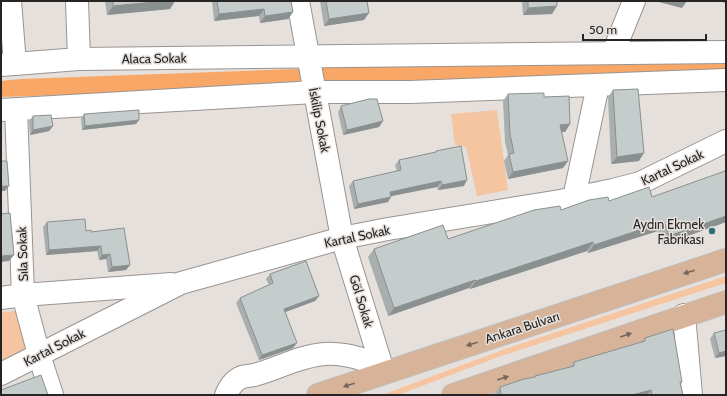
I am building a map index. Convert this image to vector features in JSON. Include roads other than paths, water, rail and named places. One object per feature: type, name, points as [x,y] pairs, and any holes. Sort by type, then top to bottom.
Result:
[{"type":"main road","name":"Ankara Bulvarı","points":[[318,395],[726,260]]},
{"type":"main road","points":[[453,395],[684,315],[726,302]]},
{"type":"street","points":[[8,64],[10,1]]},
{"type":"street","points":[[77,1],[79,59]]},
{"type":"street","name":"İskilip Sokak","points":[[298,1],[342,238]]},
{"type":"street","points":[[613,53],[634,1]]},
{"type":"street","name":"Alaca Sokak","points":[[8,64],[79,59],[309,61],[613,53],[726,52]]},
{"type":"street","points":[[8,109],[314,90],[410,92],[726,80]]},
{"type":"street","points":[[574,198],[598,85]]},
{"type":"street","name":"Sıla Sokak","points":[[8,109],[9,154],[24,295],[39,355],[52,395]]},
{"type":"street","name":"Kartal Sokak","points":[[1,374],[181,283],[342,238],[574,198],[640,183],[726,141]]},
{"type":"street","name":"Göl Sokak","points":[[226,395],[229,388],[242,377],[252,376],[304,358],[324,354],[333,354],[381,364],[342,238]]},
{"type":"street","points":[[1,298],[181,283]]},
{"type":"street","points":[[684,315],[691,395]]},
{"type":"place","name":"Aydın Ekmek Fabrikası","points":[[712,231]]}]
